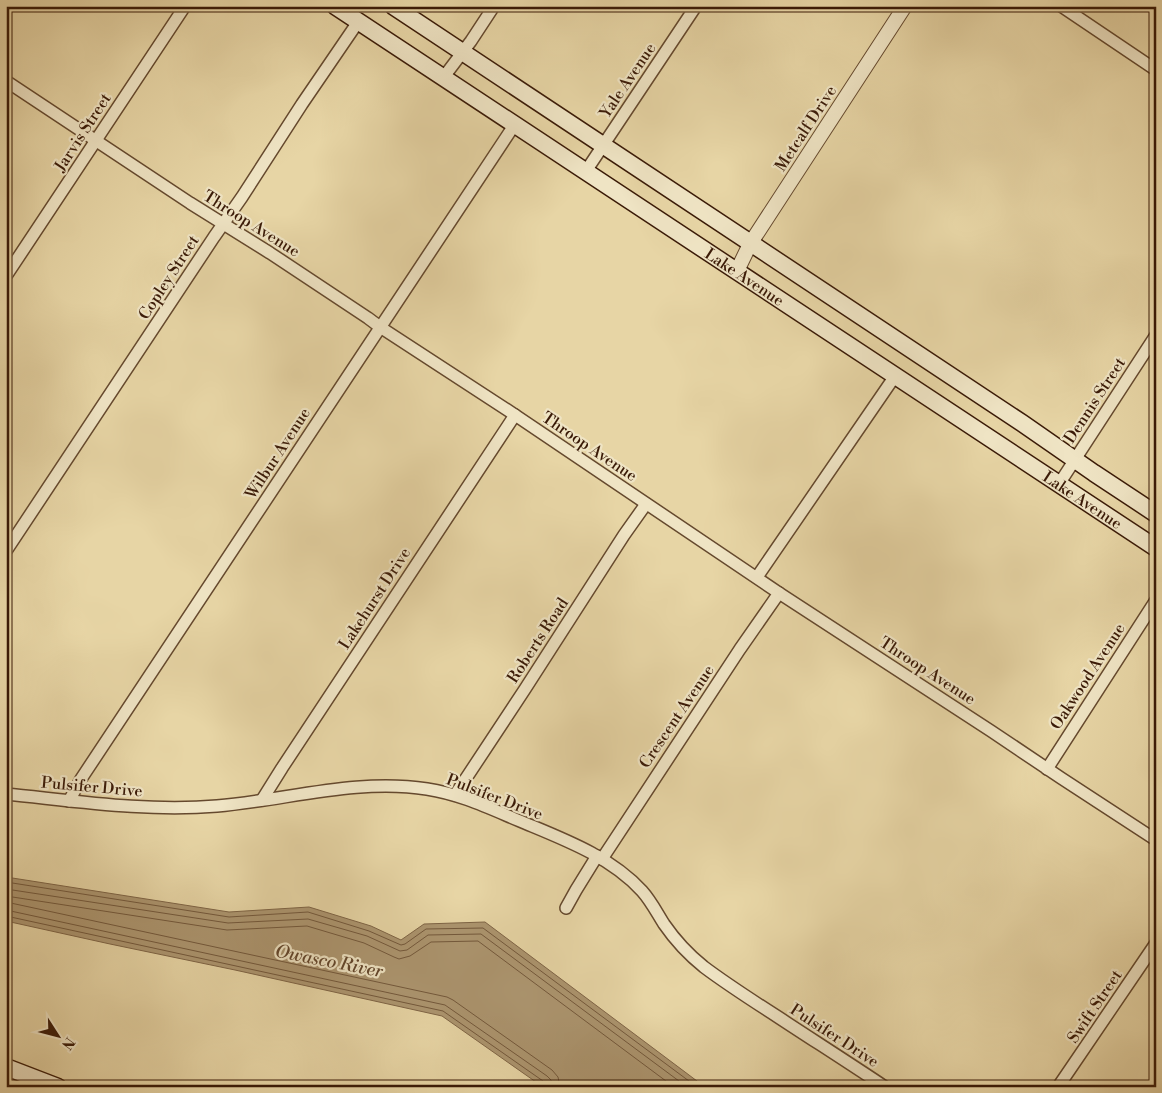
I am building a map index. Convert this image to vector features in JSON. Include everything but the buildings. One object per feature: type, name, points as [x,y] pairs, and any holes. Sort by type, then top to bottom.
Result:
[{"type":"main road","name":"Lake Avenue","points":[[335,6],[1156,548]]},
{"type":"main road","name":"Lake Avenue","points":[[392,6],[1156,514]]},
{"type":"main road","points":[[6,1066],[58,1087]]},
{"type":"street","name":"Jarvis Street","points":[[6,276],[185,6]]},
{"type":"street","points":[[443,78],[494,6]]},
{"type":"street","name":"Yale Avenue","points":[[586,171],[696,6]]},
{"type":"street","name":"Metcalf Drive","points":[[736,271],[750,244],[905,6]]},
{"type":"street","points":[[1061,6],[1156,70]]},
{"type":"street","name":"Copley Street","points":[[6,551],[358,22]]},
{"type":"street","name":"Throop Avenue","points":[[6,80],[117,155],[516,415],[779,593],[1156,840]]},
{"type":"street","name":"Wilbur Avenue","points":[[68,801],[515,124]]},
{"type":"street","name":"Dennis Street","points":[[1060,484],[1156,335]]},
{"type":"street","points":[[757,577],[895,376]]},
{"type":"street","name":"Lakehurst Drive","points":[[262,800],[516,415]]},
{"type":"street","name":"Roberts Road","points":[[455,795],[646,504]]},
{"type":"street","name":"Crescent Avenue","points":[[566,908],[576,890],[600,858],[779,593]]},
{"type":"street","name":"Oakwood Avenue","points":[[1047,769],[1156,600]]},
{"type":"street","name":"Pulsifer Drive","points":[[6,794],[149,808],[216,806],[376,786],[403,786],[455,795],[541,830],[600,858],[622,872],[642,891],[676,940],[688,953],[755,1002],[885,1087]]},
{"type":"street","name":"Swift Street","points":[[1058,1087],[1156,943]]},
{"type":"water","name":"Owasco River","points":[[6,877],[229,912],[309,907],[371,926],[401,940],[424,924],[485,922],[705,1087],[543,1087],[442,1016],[6,921]]}]
